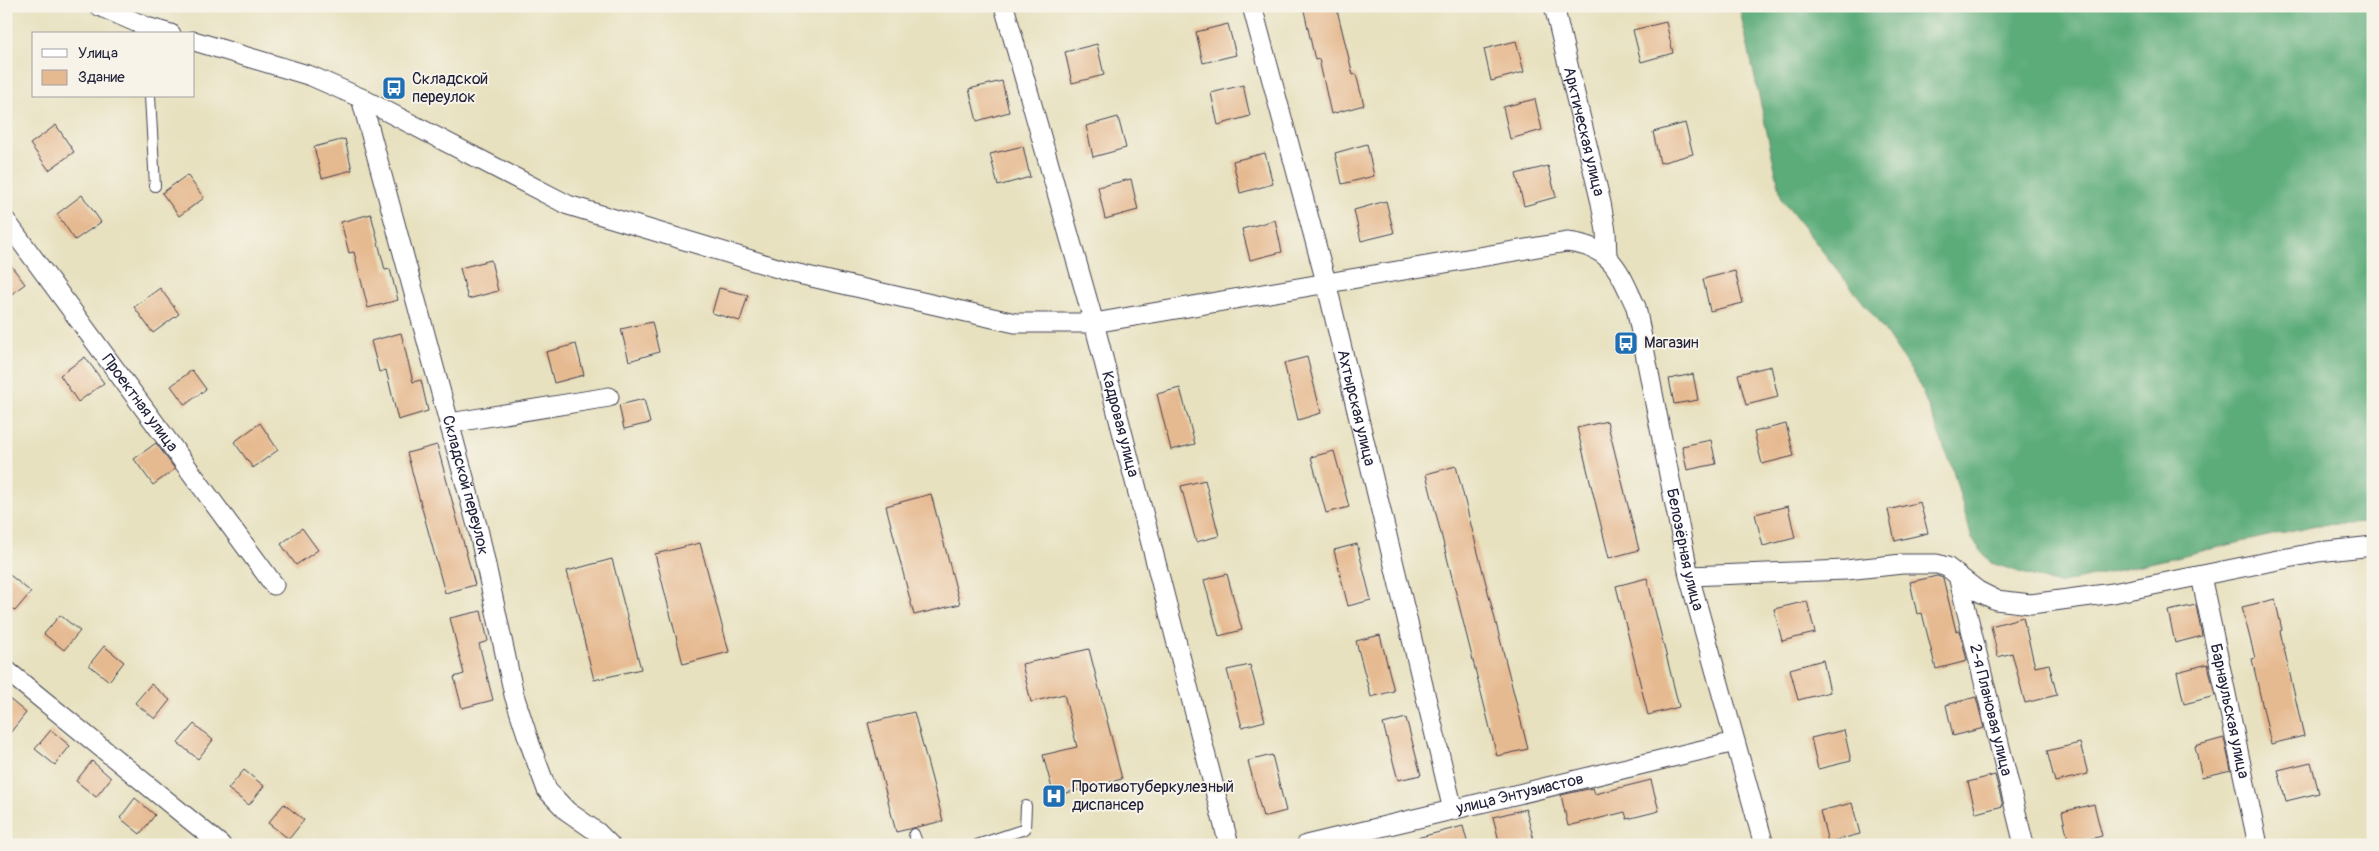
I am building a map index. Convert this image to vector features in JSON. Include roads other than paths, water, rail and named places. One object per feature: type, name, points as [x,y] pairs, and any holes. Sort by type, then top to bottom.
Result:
[{"type":"street","points":[[99,6],[147,30]]},
{"type":"street","name":"Кадровая улица","points":[[1004,6],[1094,323],[1229,845]]},
{"type":"street","name":"Ахтырская улица","points":[[1252,6],[1326,282],[1453,810]]},
{"type":"street","name":"Арктическая улица","points":[[1554,6],[1601,203],[1606,231],[1607,256]]},
{"type":"street","points":[[195,41],[311,76],[362,98],[568,205],[794,273],[1015,323],[1094,323],[1567,242],[1588,245],[1607,256]]},
{"type":"street","name":"Складской переулок","points":[[362,98],[479,532],[514,695],[533,753],[547,790],[566,811],[598,832],[610,845]]},
{"type":"street","name":"Проектная улица","points":[[6,221],[274,585]]},
{"type":"street","name":"Белозёрная улица","points":[[1607,256],[1623,279],[1636,307],[1688,576],[1764,845]]},
{"type":"street","points":[[450,423],[609,397]]},
{"type":"street","points":[[1688,576],[1846,570],[1928,564],[1946,567],[1978,591],[1996,600],[2031,604],[2113,593],[2318,552],[2373,546]]},
{"type":"street","name":"2-я Плановая улица","points":[[1958,576],[2024,845]]},
{"type":"street","name":"Барнаульская улица","points":[[2201,576],[2258,845]]},
{"type":"street","points":[[6,670],[221,845]]},
{"type":"street","name":"улица Энтузиастов","points":[[1306,845],[1735,742]]},
{"type":"lane","points":[[150,98],[155,186]]},
{"type":"lane","points":[[977,845],[1025,829],[1026,806]]},
{"type":"lane","points":[[914,834],[918,845]]},
{"type":"place","name":"Складской переулок","points":[[394,88]]},
{"type":"place","name":"Магазин","points":[[1626,343]]},
{"type":"place","name":"Противотуберкулезный диспансер","points":[[1054,796]]}]
